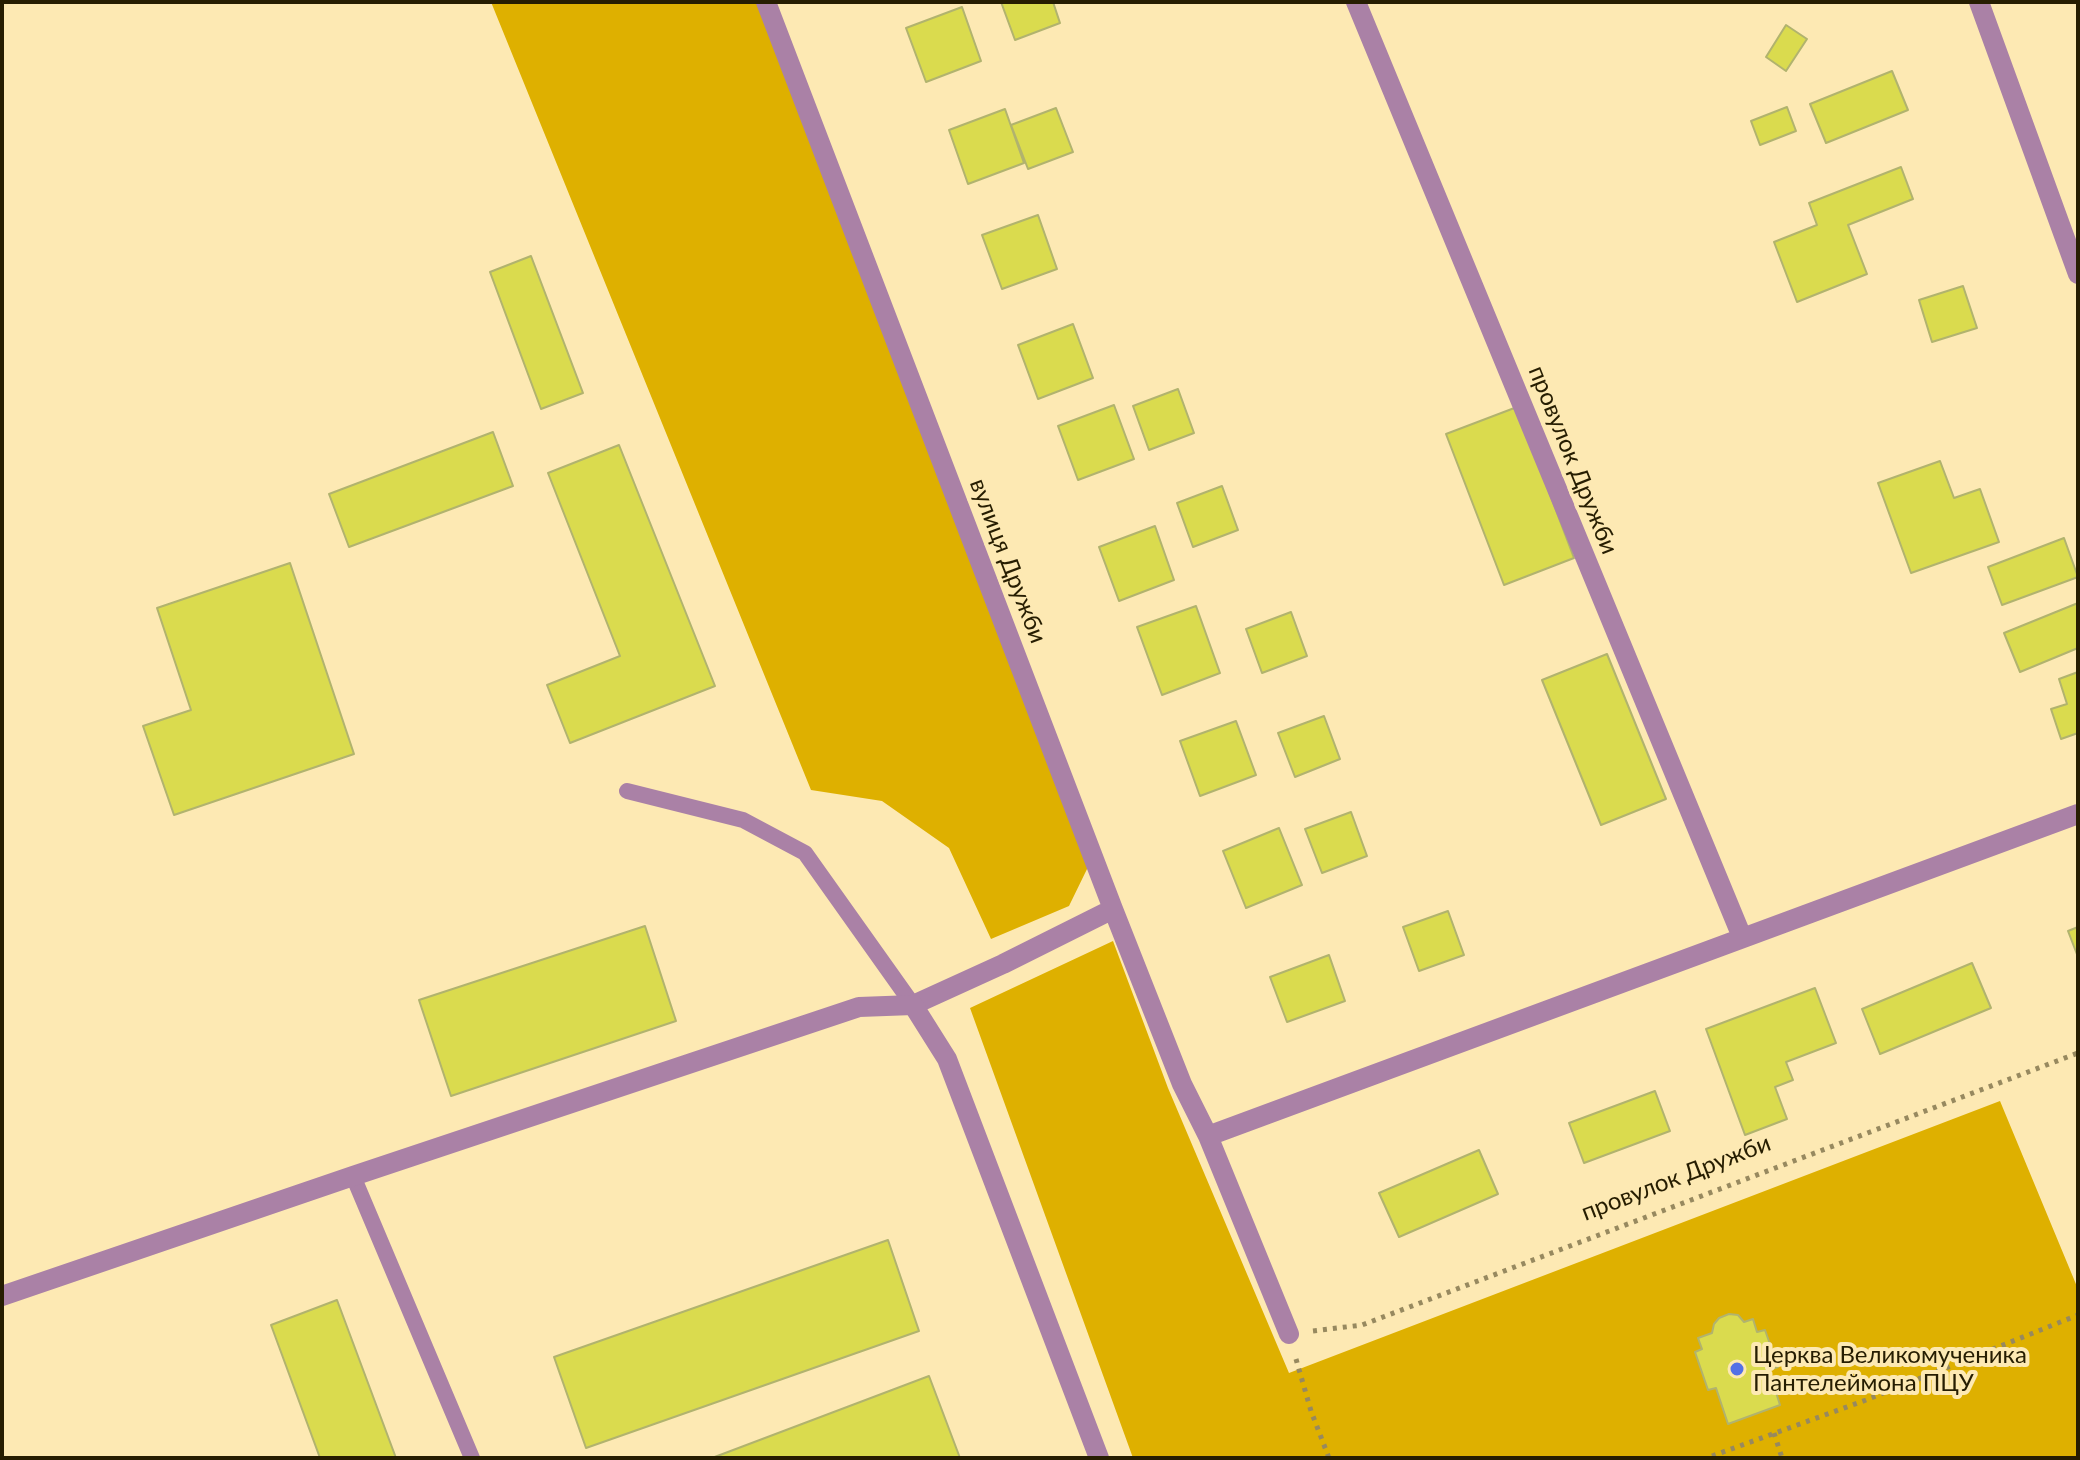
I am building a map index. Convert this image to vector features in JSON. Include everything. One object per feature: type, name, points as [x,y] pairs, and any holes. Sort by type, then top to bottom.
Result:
[{"type":"street","name":"вулиця Дружби","points":[[766,2],[1113,909],[1182,1084],[1208,1136],[1289,1334]]},
{"type":"street","name":"провулок Дружби","points":[[1356,2],[1742,937]]},
{"type":"street","points":[[1979,2],[2078,274]]},
{"type":"street","points":[[1208,1136],[2078,814]]},
{"type":"street","points":[[2,1296],[859,1007],[913,1005],[1113,909]]},
{"type":"street","points":[[913,1005],[947,1059],[1099,1458]]},
{"type":"lane","points":[[627,791],[743,820],[805,853],[913,1005]]},
{"type":"lane","points":[[353,1176],[472,1458]]},
{"type":"path","name":"провулок Дружби","points":[[1289,1334],[1362,1325],[2078,1053]]},
{"type":"path","points":[[1712,1456],[1866,1400],[2078,1315]]},
{"type":"path","points":[[1289,1334],[1311,1411],[1329,1458]]},
{"type":"path","points":[[1774,1433],[1782,1458]]},
{"type":"shaded area","points":[[491,2],[760,2],[1088,867],[1069,906],[991,939],[949,848],[882,801],[811,790]]},
{"type":"shaded area","points":[[1113,941],[1168,1088],[1289,1373],[2000,1101],[2078,1289],[2078,1458],[1133,1458],[970,1008]]},
{"type":"building","points":[[1001,2],[1053,2],[1060,23],[1015,40]]},
{"type":"building","points":[[962,7],[981,61],[926,82],[906,28]]},
{"type":"building","points":[[1786,25],[1807,39],[1786,71],[1766,57]]},
{"type":"building","points":[[1892,71],[1908,110],[1826,143],[1810,104]]},
{"type":"building","points":[[1787,107],[1796,131],[1760,145],[1751,121]]},
{"type":"building","points":[[1056,108],[1073,152],[1028,169],[1011,125]]},
{"type":"building","points":[[1005,109],[1024,163],[968,184],[949,130]]},
{"type":"building","points":[[1901,167],[1913,199],[1848,225],[1867,274],[1797,302],[1774,242],[1817,225],[1809,203]]},
{"type":"building","points":[[1038,215],[1057,269],[1002,289],[982,235]]},
{"type":"building","points":[[531,256],[583,393],[541,409],[490,272]]},
{"type":"building","points":[[1963,286],[1977,328],[1932,342],[1919,300]]},
{"type":"building","points":[[1073,324],[1093,378],[1038,399],[1018,345]]},
{"type":"building","points":[[1178,389],[1194,433],[1149,450],[1133,406]]},
{"type":"building","points":[[1114,405],[1134,459],[1078,480],[1058,426]]},
{"type":"building","points":[[1517,407],[1574,558],[1504,585],[1446,434]]},
{"type":"building","points":[[493,432],[513,486],[349,547],[329,494]]},
{"type":"building","points":[[619,445],[715,686],[570,743],[547,685],[620,656],[548,473]]},
{"type":"building","points":[[1940,461],[1954,498],[1980,489],[1999,542],[1911,573],[1878,483]]},
{"type":"building","points":[[1222,486],[1238,530],[1193,547],[1177,503]]},
{"type":"building","points":[[1155,526],[1174,580],[1119,601],[1099,547]]},
{"type":"building","points":[[2064,538],[2078,577],[2002,605],[1988,567]]},
{"type":"building","points":[[290,563],[354,754],[174,815],[143,726],[191,710],[157,608]]},
{"type":"building","points":[[2078,603],[2078,648],[2020,672],[2004,633]]},
{"type":"building","points":[[1196,606],[1220,673],[1162,695],[1137,627]]},
{"type":"building","points":[[1291,612],[1307,656],[1262,673],[1246,629]]},
{"type":"building","points":[[1607,654],[1666,799],[1601,825],[1542,680]]},
{"type":"building","points":[[2078,672],[2078,733],[2061,739],[2051,709],[2067,704],[2059,679]]},
{"type":"building","points":[[1324,716],[1340,759],[1295,777],[1278,733]]},
{"type":"building","points":[[1236,721],[1256,775],[1200,796],[1180,741]]},
{"type":"building","points":[[1351,812],[1367,856],[1322,873],[1305,829]]},
{"type":"building","points":[[1279,828],[1302,885],[1246,908],[1223,851]]},
{"type":"building","points":[[1448,911],[1464,955],[1419,971],[1403,927]]},
{"type":"building","points":[[645,926],[676,1021],[451,1096],[419,1000]]},
{"type":"building","points":[[2078,927],[2078,957],[2068,931]]},
{"type":"building","points":[[1329,955],[1345,1001],[1287,1022],[1270,977]]},
{"type":"building","points":[[1972,963],[1991,1008],[1880,1054],[1862,1009]]},
{"type":"building","points":[[1815,988],[1836,1043],[1786,1062],[1793,1080],[1775,1087],[1787,1119],[1745,1135],[1706,1029]]},
{"type":"building","points":[[1655,1091],[1670,1131],[1584,1163],[1569,1123]]},
{"type":"building","points":[[1479,1150],[1498,1194],[1399,1237],[1379,1193]]},
{"type":"building","points":[[888,1240],[919,1331],[586,1448],[554,1357]]},
{"type":"building","points":[[337,1300],[396,1458],[320,1458],[271,1325]]},
{"type":"building","name":"Церква Великомученика Пантелеймона ПЦУ","points":[[1738,1315],[1744,1322],[1753,1319],[1757,1332],[1765,1330],[1778,1367],[1769,1370],[1780,1405],[1728,1424],[1716,1388],[1708,1390],[1695,1352],[1702,1349],[1698,1338],[1712,1333],[1719,1318]]},
{"type":"building","points":[[929,1376],[960,1458],[712,1458]]},
{"type":"place","name":"Церква Великомученика Пантелеймона ПЦУ","points":[[1737,1369]]}]
